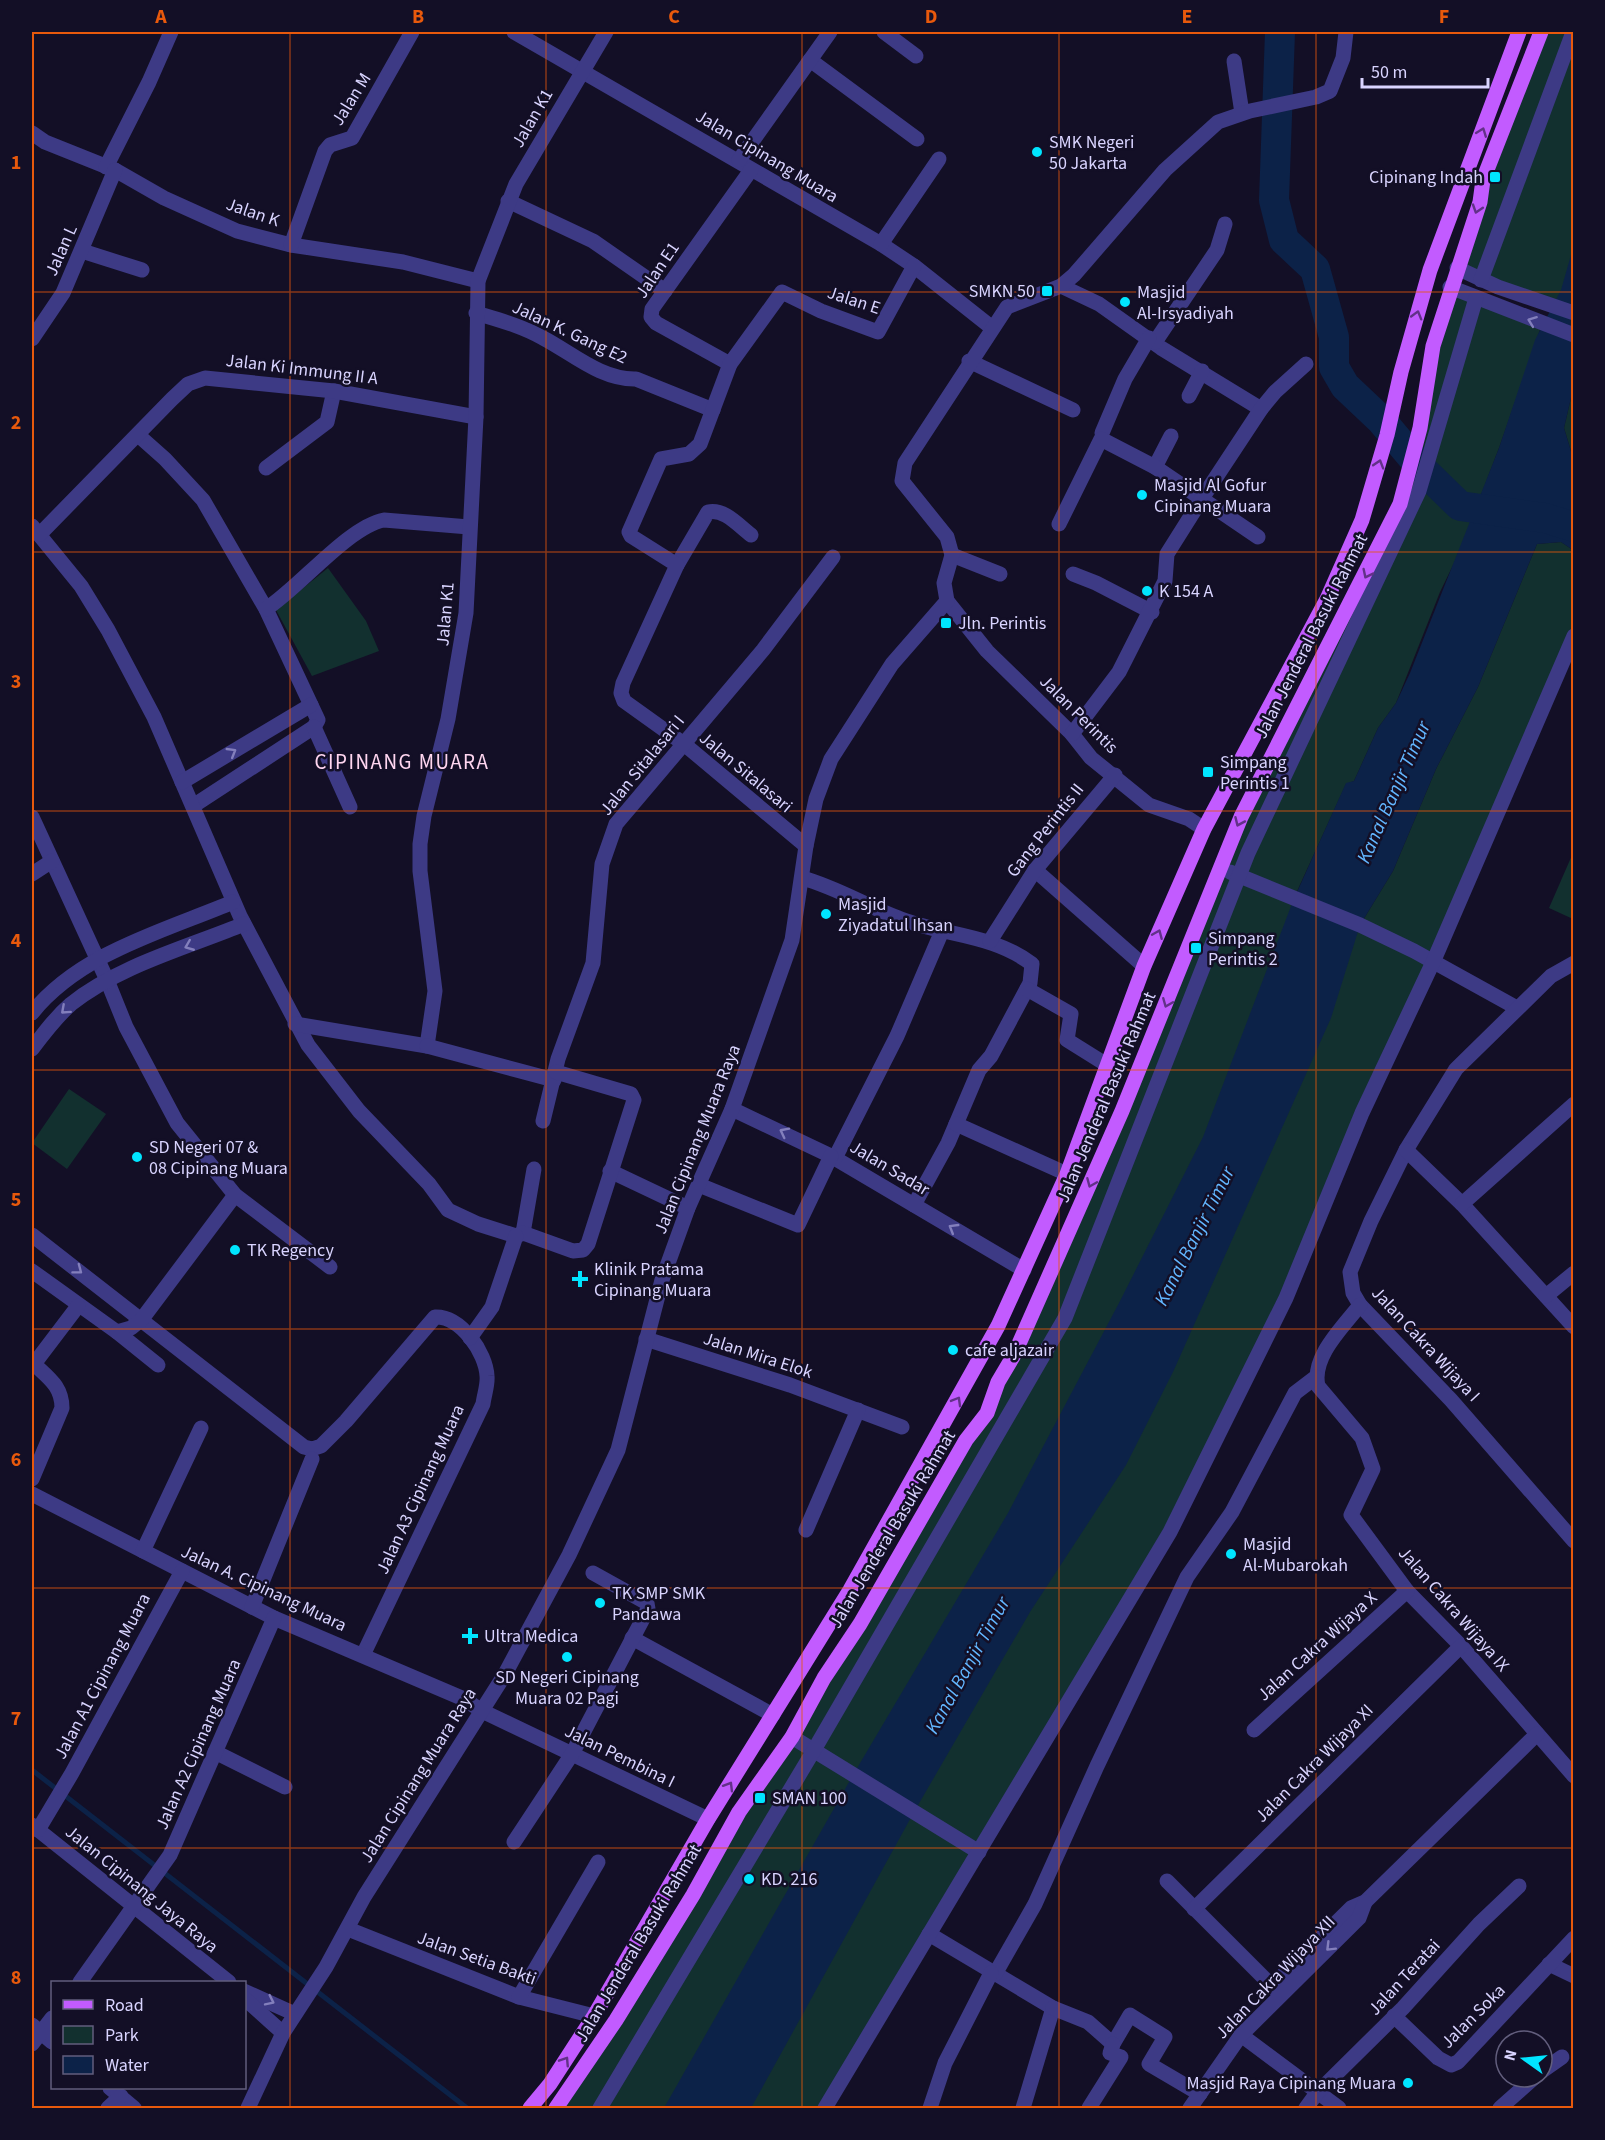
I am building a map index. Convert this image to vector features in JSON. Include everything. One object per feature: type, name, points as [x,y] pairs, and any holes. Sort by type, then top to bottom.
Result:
[{"type":"main road","name":"Jalan Jenderal Basuki Rahmat","points":[[530,2109],[550,2084],[594,2016],[708,1819],[850,1590],[972,1375],[1024,1270],[1067,1174],[1144,966],[1204,829],[1322,609],[1342,569],[1362,520],[1387,435],[1401,372],[1430,270],[1519,32]]},
{"type":"main road","name":"Jalan Jenderal Basuki Rahmat","points":[[556,2109],[616,2020],[693,1895],[742,1807],[792,1737],[824,1678],[860,1624],[966,1440],[987,1413],[998,1382],[1014,1355],[1122,1111],[1221,867],[1261,777],[1319,669],[1400,504],[1420,428],[1428,375],[1450,287],[1480,202],[1483,180],[1541,32]]},
{"type":"street","name":"Jalan L","points":[[32,339],[63,293],[82,251],[111,168],[171,32]]},
{"type":"street","name":"Jalan M","points":[[291,245],[325,151],[330,145],[348,142],[357,131],[412,32]]},
{"type":"street","name":"Jalan Cipinang Muara","points":[[514,32],[881,244],[914,266],[991,327]]},
{"type":"street","name":"Jalan K1","points":[[427,1047],[435,991],[420,871],[420,844],[460,659],[466,613],[476,417],[478,281],[508,201],[606,32]]},
{"type":"street","name":"Jalan E1","points":[[730,364],[656,323],[651,317],[652,309],[830,32]]},
{"type":"street","points":[[884,32],[916,56]]},
{"type":"street","points":[[947,601],[945,583],[952,555],[947,537],[902,481],[902,473],[905,463],[991,327],[1007,307],[1061,286],[1089,259],[1146,191],[1188,148],[1218,122],[1246,112],[1316,97],[1330,91],[1338,76],[1346,32]]},
{"type":"street","points":[[1481,280],[1573,32]]},
{"type":"street","points":[[810,60],[917,139]]},
{"type":"street","points":[[1234,61],[1246,112]]},
{"type":"street","name":"Jalan K","points":[[32,133],[45,142],[111,168],[164,198],[237,231],[291,245],[403,262],[478,281]]},
{"type":"street","points":[[881,244],[939,159]]},
{"type":"street","points":[[508,201],[593,241],[665,291]]},
{"type":"street","points":[[1102,433],[1125,378],[1217,250],[1226,224]]},
{"type":"street","points":[[82,251],[142,270]]},
{"type":"street","name":"Jalan E","points":[[730,364],[782,292],[821,311],[878,333],[914,266]]},
{"type":"street","points":[[1457,268],[1498,287],[1574,314]]},
{"type":"street","points":[[1061,286],[1099,304],[1261,409]]},
{"type":"street","points":[[1450,287],[1574,335]]},
{"type":"street","points":[[600,2109],[814,1750],[1065,1318],[1239,875],[1419,492],[1476,298]]},
{"type":"street","name":"Jalan K. Gang E2","points":[[476,313],[510,323],[542,337],[588,366],[625,379],[636,379],[713,410]]},
{"type":"street","points":[[969,361],[1073,410]]},
{"type":"street","points":[[730,364],[700,444],[689,454],[661,459],[629,532],[674,571],[708,512],[715,510],[751,535]]},
{"type":"street","points":[[1072,734],[1119,672],[1166,581],[1167,554],[1201,500],[1261,409],[1275,392],[1306,364]]},
{"type":"street","points":[[1189,396],[1202,371]]},
{"type":"street","name":"Jalan Ki Immung II A","points":[[36,530],[138,435],[188,384],[205,378],[334,391],[476,417]]},
{"type":"street","points":[[266,468],[327,422],[334,391]]},
{"type":"street","points":[[138,435],[165,459],[203,500],[266,609],[318,720],[314,727],[193,806]]},
{"type":"street","points":[[1155,467],[1171,436]]},
{"type":"street","points":[[1059,524],[1101,439],[1155,467],[1258,537]]},
{"type":"street","points":[[266,609],[351,537],[374,522],[384,520],[469,527]]},
{"type":"street","points":[[36,530],[81,586],[108,630],[154,717],[233,902],[295,1024],[333,1081],[429,1184],[448,1210],[478,1224],[573,1251],[582,1250],[588,1244],[634,1100],[631,1094],[427,1047],[295,1024]]},
{"type":"street","points":[[952,555],[1000,574]]},
{"type":"street","name":"Jalan Sitalasari I","points":[[543,1121],[558,1059],[593,963],[602,864],[616,824],[763,650],[833,556]]},
{"type":"street","name":"Jalan Sitalasari","points":[[674,571],[623,683],[621,693],[624,701],[684,744],[806,846]]},
{"type":"street","points":[[1072,574],[1096,583],[1152,612]]},
{"type":"street","name":"Jalan Perintis","points":[[947,601],[987,651],[1072,734],[1091,758],[1149,805],[1189,819],[1204,829]]},
{"type":"street","name":"Jalan Cipinang Muara Raya","points":[[248,2109],[283,2033],[348,1929],[364,1897],[482,1711],[568,1556],[618,1450],[662,1280],[688,1209],[732,1109],[792,940],[806,846],[816,799],[831,759],[892,664],[947,601]]},
{"type":"street","points":[[825,2109],[929,1934],[974,1849],[1170,1532],[1286,1298],[1362,1113],[1434,960],[1574,636]]},
{"type":"street","points":[[182,782],[311,705]]},
{"type":"street","points":[[314,727],[350,807]]},
{"type":"street","name":"Gang Perintis II","points":[[990,941],[1035,870],[1114,775]]},
{"type":"street","points":[[32,817],[98,959],[126,1027],[158,1092],[177,1124],[235,1195],[330,1266]]},
{"type":"street","points":[[32,874],[52,861]]},
{"type":"street","points":[[1221,867],[1434,960],[1517,1008]]},
{"type":"street","points":[[1035,870],[1144,966]]},
{"type":"street","points":[[802,878],[902,920],[990,941],[1015,952],[1032,964],[1032,978],[1028,989],[991,1056],[979,1070],[956,1124],[914,1205]]},
{"type":"street","points":[[32,1013],[48,992],[98,959],[233,902]]},
{"type":"street","points":[[32,1049],[53,1021],[71,1004],[107,980],[244,924]]},
{"type":"street","points":[[699,1185],[798,1225],[878,1078],[942,931]]},
{"type":"street","name":"Jalan Cakra Wijaya I","points":[[1574,963],[1551,976],[1456,1069],[1406,1150],[1371,1221],[1350,1272],[1353,1293],[1360,1305],[1451,1400],[1574,1541]]},
{"type":"street","points":[[1028,989],[1071,1014],[1066,1040],[1107,1065]]},
{"type":"street","points":[[1462,1204],[1574,1104]]},
{"type":"street","name":"Jalan Sadar","points":[[732,1109],[833,1157],[1024,1270]]},
{"type":"street","points":[[956,1124],[1067,1174]]},
{"type":"street","points":[[1406,1150],[1462,1204],[1574,1327]]},
{"type":"street","points":[[32,1235],[304,1447],[312,1449],[321,1446],[346,1421],[435,1317],[449,1320],[470,1338],[492,1307],[519,1235],[534,1169]]},
{"type":"street","points":[[610,1171],[688,1209]]},
{"type":"street","points":[[117,1332],[131,1328],[142,1320],[235,1195]]},
{"type":"street","points":[[32,1271],[117,1332],[158,1365]]},
{"type":"street","points":[[1546,1296],[1574,1273]]},
{"type":"street","points":[[930,2109],[945,2063],[993,1974],[1035,1904],[1097,1766],[1187,1577],[1232,1512],[1295,1393],[1316,1377],[1323,1355],[1360,1305]]},
{"type":"street","points":[[32,1479],[62,1408],[62,1397],[51,1379],[33,1363],[78,1306]]},
{"type":"street","name":"Jalan A3 Cipinang Muara","points":[[363,1655],[483,1404],[488,1378],[484,1361],[470,1338]]},
{"type":"street","name":"Jalan Mira Elok","points":[[646,1339],[902,1427]]},
{"type":"street","name":"Jalan Cakra Wijaya IX","points":[[1316,1377],[1318,1386],[1362,1438],[1373,1469],[1351,1515],[1407,1591],[1461,1646],[1574,1776]]},
{"type":"street","points":[[806,1530],[858,1410]]},
{"type":"street","points":[[143,1551],[201,1428]]},
{"type":"street","points":[[252,1607],[312,1459]]},
{"type":"street","name":"Jalan A. Cipinang Muara","points":[[32,1494],[274,1618],[464,1699],[482,1711]]},
{"type":"street","name":"Jalan A1 Cipinang Muara","points":[[34,1827],[53,1806],[182,1571]]},
{"type":"street","points":[[514,1842],[572,1754],[648,1609],[647,1603],[593,1573]]},
{"type":"street","name":"Jalan Cakra Wijaya X","points":[[1254,1730],[1407,1591]]},
{"type":"street","name":"Jalan A2 Cipinang Muara","points":[[81,1981],[152,1884],[170,1855],[274,1618]]},
{"type":"street","points":[[632,1638],[772,1715]]},
{"type":"street","name":"Jalan Cakra Wijaya XI","points":[[1194,1909],[1461,1646]]},
{"type":"street","name":"Jalan Pembina I","points":[[482,1711],[708,1819]]},
{"type":"street","name":"Jalan Cakra Wijaya XII","points":[[1190,2109],[1241,2035],[1277,1991],[1359,1918],[1365,1902],[1537,1734]]},
{"type":"street","points":[[792,1737],[974,1849]]},
{"type":"street","points":[[215,1752],[285,1786]]},
{"type":"street","name":"Jalan Cipinang Jaya Raya","points":[[34,1827],[227,1981]]},
{"type":"street","points":[[519,1997],[598,1862]]},
{"type":"street","points":[[1167,1881],[1277,1991]]},
{"type":"street","name":"Jalan Teratai","points":[[1306,2109],[1317,2093],[1394,2016],[1479,1924],[1519,1886]]},
{"type":"street","name":"Jalan Setia Bakti","points":[[348,1929],[519,1997],[594,2016]]},
{"type":"street","points":[[929,1934],[1053,2008],[1088,2022],[1113,2044]]},
{"type":"street","name":"Jalan Soka","points":[[1394,2016],[1438,2058],[1450,2065],[1458,2062],[1574,1938]]},
{"type":"street","points":[[1549,1964],[1574,1976]]},
{"type":"street","points":[[246,1992],[295,2013]]},
{"type":"street","points":[[246,2000],[283,2033]]},
{"type":"street","points":[[1023,2109],[1053,2008]]},
{"type":"street","points":[[1089,2109],[1121,2057],[1110,2053],[1130,2015],[1165,2037],[1149,2064],[1200,2094]]},
{"type":"street","points":[[39,2036],[51,2019]]},
{"type":"street","points":[[1241,2035],[1339,2109]]},
{"type":"street","points":[[1554,2063],[1562,2057]]},
{"type":"street","points":[[1500,2109],[1522,2089]]},
{"type":"street","points":[[108,2109],[115,2092],[134,2109]]},
{"type":"green space","points":[[1541,32],[1573,32],[1573,313],[1457,269]]},
{"type":"green space","points":[[1450,287],[1542,324],[1499,448],[1458,555],[1440,592],[1396,703],[1378,728],[1354,781],[1346,784],[1294,898],[1360,925],[1393,871],[1436,769],[1478,687],[1537,544],[1561,542],[1573,550],[1573,636],[1233,1405],[1170,1532],[825,2108],[556,2108],[987,1413],[1221,867],[1400,504]]},
{"type":"green space","points":[[1573,389],[1573,458],[1564,428]]},
{"type":"green space","points":[[328,568],[366,621],[379,651],[312,676],[276,610]]},
{"type":"green space","points":[[1573,853],[1573,919],[1549,908]]},
{"type":"green space","points":[[69,1089],[106,1114],[67,1169],[32,1143]]},
{"type":"water","name":"Kanal Banjir Timur","points":[[1573,248],[1573,389],[1564,428],[1573,458],[1573,550],[1561,542],[1537,544],[1478,687],[1436,769],[1393,871],[1360,925],[1331,1018],[1173,1372],[1126,1465],[1030,1612],[914,1812],[751,2108],[664,2108],[853,1775],[1008,1513],[1119,1303],[1203,1137],[1293,901],[1346,783],[1354,781],[1378,728],[1396,703],[1410,673],[1499,448],[1535,340],[1561,290]]},
{"type":"waterway","points":[[1280,32],[1274,200],[1284,240],[1315,269],[1334,337],[1334,367],[1345,386],[1381,420],[1423,470],[1460,506],[1545,518],[1574,527]]},
{"type":"waterway","points":[[32,1770],[467,2108]]},
{"type":"place","name":"SMK Negeri 50 Jakarta","points":[[1037,152]]},
{"type":"place","name":"Cipinang Indah","points":[[1495,177]]},
{"type":"place","name":"SMKN 50","points":[[1047,291]]},
{"type":"place","name":"Masjid Al-Irsyadiyah","points":[[1125,302]]},
{"type":"place","name":"Masjid Al Gofur Cipinang Muara","points":[[1142,495]]},
{"type":"place","name":"K 154 A","points":[[1147,591]]},
{"type":"place","name":"Jln. Perintis","points":[[946,623]]},
{"type":"place","name":"Simpang Perintis 1","points":[[1208,772]]},
{"type":"place","name":"Masjid Ziyadatul Ihsan","points":[[826,914]]},
{"type":"place","name":"Simpang Perintis 2","points":[[1196,948]]},
{"type":"place","name":"SD Negeri 07 & 08 Cipinang Muara","points":[[137,1157]]},
{"type":"place","name":"TK Regency","points":[[235,1250]]},
{"type":"place","name":"Klinik Pratama Cipinang Muara","points":[[580,1279]]},
{"type":"place","name":"cafe aljazair","points":[[953,1350]]},
{"type":"place","name":"Masjid Al-Mubarokah","points":[[1231,1554]]},
{"type":"place","name":"TK SMP SMK Pandawa","points":[[600,1603]]},
{"type":"place","name":"Ultra Medica","points":[[470,1636]]},
{"type":"place","name":"SD Negeri Cipinang Muara 02 Pagi","points":[[567,1657]]},
{"type":"place","name":"SMAN 100","points":[[760,1798]]},
{"type":"place","name":"KD. 216","points":[[749,1879]]},
{"type":"place","name":"Masjid Raya Cipinang Muara","points":[[1408,2083]]},
{"type":"district","name":"CIPINANG MUARA","points":[[402,762]]}]
